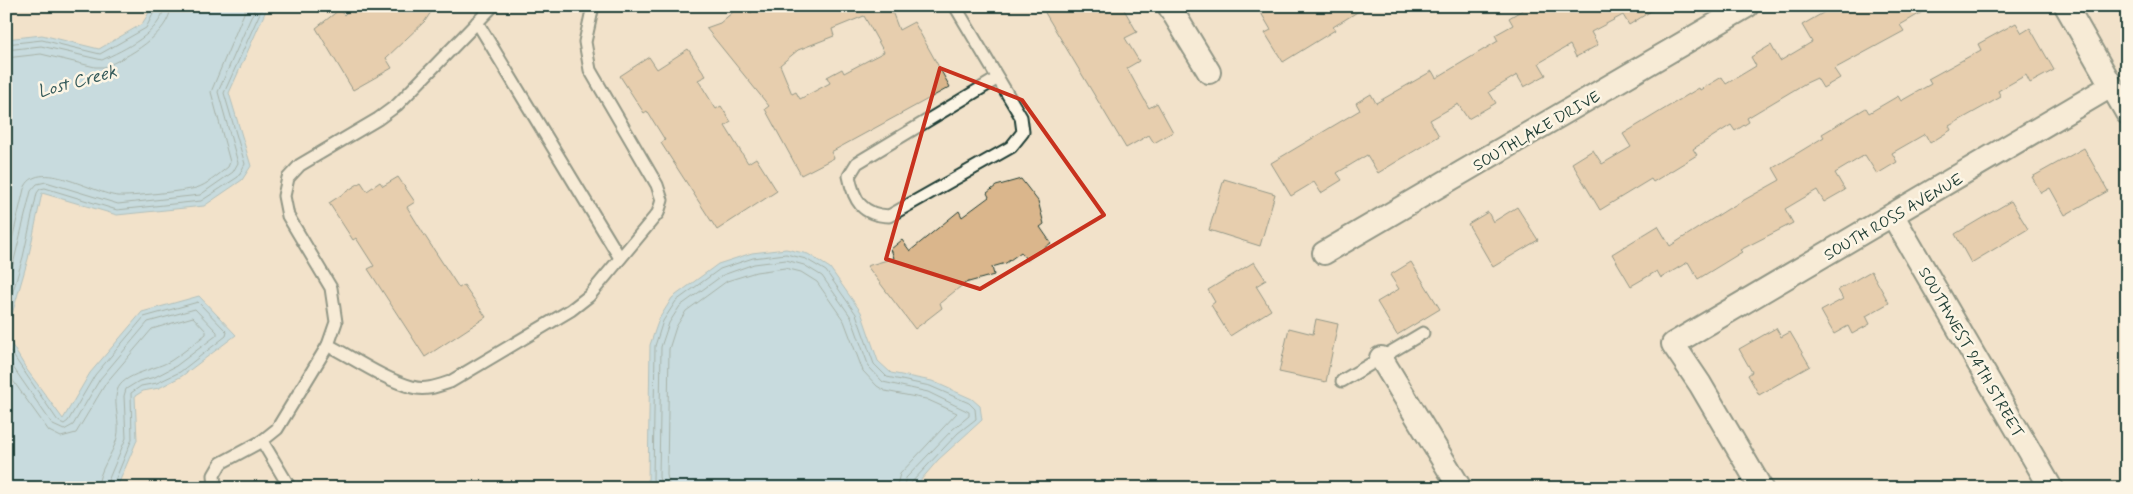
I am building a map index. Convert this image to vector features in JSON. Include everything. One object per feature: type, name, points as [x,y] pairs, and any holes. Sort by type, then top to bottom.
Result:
[{"type":"street","points":[[1170,6],[1209,72]]},
{"type":"street","name":"SOUTHLAKE DRIVE","points":[[1324,252],[1747,6]]},
{"type":"street","points":[[2066,6],[2127,113]]},
{"type":"street","name":"SOUTH ROSS AVENUE","points":[[1761,488],[1700,384],[1673,344],[2111,86]]},
{"type":"street","name":"SOUTHWEST 94TH STREET","points":[[1893,216],[2050,488]]},
{"type":"street","points":[[1381,358],[1460,488]]},
{"type":"lane","points":[[215,488],[214,474],[222,462],[262,441],[277,429],[328,345],[336,322],[331,288],[288,216],[284,196],[288,178],[300,165],[378,119],[397,105],[493,6]]},
{"type":"lane","points":[[328,345],[388,377],[414,388],[436,387],[450,382],[571,310],[589,296],[658,213],[662,200],[657,185],[590,70],[585,42],[593,6]]},
{"type":"lane","points":[[955,6],[998,78],[1021,117],[1023,132],[1011,148],[889,216],[875,216],[860,206],[852,191],[849,176],[856,163],[998,78]]},
{"type":"lane","points":[[477,22],[620,258]]},
{"type":"lane","points":[[1342,381],[1423,333]]},
{"type":"lane","points":[[262,441],[290,488]]},
{"type":"highlighted area","points":[[940,68],[1022,100],[1104,215],[980,289],[886,259]]},
{"type":"water","name":"Lost Creek","points":[[153,6],[268,6],[229,93],[251,166],[242,180],[204,206],[117,215],[42,193],[28,259],[6,335],[6,39],[42,35],[99,49],[142,24]]},
{"type":"water","points":[[786,249],[808,254],[830,268],[861,312],[878,361],[891,373],[932,381],[972,399],[980,406],[982,420],[938,460],[914,488],[652,488],[648,482],[650,345],[659,319],[672,298],[718,264],[752,253]]},
{"type":"water","points":[[199,296],[236,335],[182,376],[159,388],[143,391],[135,396],[137,440],[115,488],[6,488],[6,335],[27,370],[63,419],[90,373],[142,312]]},
{"type":"building","points":[[353,6],[435,6],[425,21],[386,58],[392,68],[353,90],[316,28],[339,10],[344,15]]},
{"type":"building","points":[[740,6],[745,6],[751,13],[760,6],[890,6],[899,30],[914,22],[950,87],[831,152],[834,158],[801,175],[765,109],[769,106],[706,28],[720,23]],"holes":[[[864,16],[884,52],[844,73],[842,69],[827,77],[830,83],[800,99],[796,92],[792,94],[780,65],[798,50],[834,36],[832,29]]]},
{"type":"building","points":[[1041,6],[1122,6],[1137,32],[1125,38],[1139,61],[1127,68],[1149,108],[1157,103],[1173,132],[1154,143],[1149,135],[1126,148]]},
{"type":"building","points":[[1257,6],[1367,6],[1333,27],[1335,30],[1283,62],[1265,33],[1271,30]]},
{"type":"building","points":[[1529,6],[1659,6],[1629,25],[1623,15],[1591,32],[1598,45],[1576,57],[1570,45],[1539,63],[1546,75],[1524,87],[1517,75],[1489,92],[1496,103],[1468,119],[1458,104],[1430,120],[1439,136],[1378,173],[1367,155],[1337,173],[1342,180],[1321,193],[1314,182],[1291,196],[1271,163],[1360,110],[1356,103],[1371,94],[1376,103],[1432,71],[1436,78],[1498,41],[1495,35],[1513,25],[1509,18]]},
{"type":"building","points":[[1835,6],[1933,6],[1900,25],[1904,31],[1834,69],[1840,78],[1823,88],[1817,78],[1804,84],[1747,118],[1749,122],[1735,131],[1731,125],[1693,149],[1697,155],[1653,182],[1651,179],[1600,210],[1572,163],[1593,150],[1602,164],[1631,147],[1623,134],[1699,88],[1700,90],[1722,77],[1726,84],[1756,66],[1751,57],[1771,45],[1780,61],[1812,42],[1802,25]]},
{"type":"building","points":[[2016,23],[2022,33],[2030,28],[2054,70],[2030,83],[2026,75],[1998,91],[2001,97],[1949,126],[1951,130],[1930,143],[1925,134],[1892,153],[1897,162],[1877,174],[1865,155],[1835,173],[1845,190],[1824,202],[1817,190],[1785,209],[1793,223],[1740,250],[1742,252],[1698,279],[1688,262],[1661,278],[1657,271],[1631,286],[1612,254],[1658,226],[1670,246],[1728,209],[1780,180],[1773,168],[1824,137],[1822,134],[1866,108],[1869,113],[1898,96],[1901,101],[1931,84],[1928,79],[1981,50],[1978,44]]},
{"type":"building","points":[[688,49],[706,76],[698,80],[716,109],[721,106],[731,122],[725,126],[748,163],[756,158],[777,191],[717,230],[661,143],[665,140],[647,111],[644,113],[620,76],[649,57],[657,69]]},
{"type":"building","points":[[2084,148],[2108,191],[2065,215],[2050,188],[2041,193],[2032,177]]},
{"type":"building","points":[[398,177],[415,202],[407,207],[425,236],[459,288],[464,285],[486,317],[425,357],[368,269],[374,266],[356,238],[353,240],[329,203],[361,182],[367,191],[380,182],[383,186]]},
{"type":"building","points":[[1021,179],[1038,201],[1044,224],[1040,227],[1051,243],[1027,261],[1021,252],[1006,263],[992,267],[994,275],[965,283],[940,303],[942,308],[915,329],[867,266],[894,258],[891,249],[902,240],[910,251],[959,211],[962,217],[989,197],[987,193],[996,186]]},
{"type":"building","points":[[1224,179],[1275,194],[1260,246],[1209,230]]},
{"type":"building","points":[[2011,201],[2028,229],[1971,263],[1955,234]]},
{"type":"building","points":[[1517,207],[1538,240],[1493,267],[1468,224],[1488,212],[1493,222]]},
{"type":"building","points":[[1254,262],[1266,280],[1256,286],[1271,310],[1230,336],[1211,305],[1215,302],[1208,290]]},
{"type":"building","points":[[1411,262],[1440,309],[1397,335],[1377,302],[1399,289],[1390,275]]},
{"type":"building","points":[[1871,271],[1889,303],[1866,316],[1870,324],[1852,334],[1848,326],[1834,334],[1821,311],[1843,299],[1838,290]]},
{"type":"building","points":[[1316,319],[1338,324],[1326,382],[1279,372],[1289,328],[1313,334]]},
{"type":"building","points":[[1776,328],[1781,337],[1790,332],[1810,366],[1759,395],[1748,375],[1752,372],[1739,349]]}]
